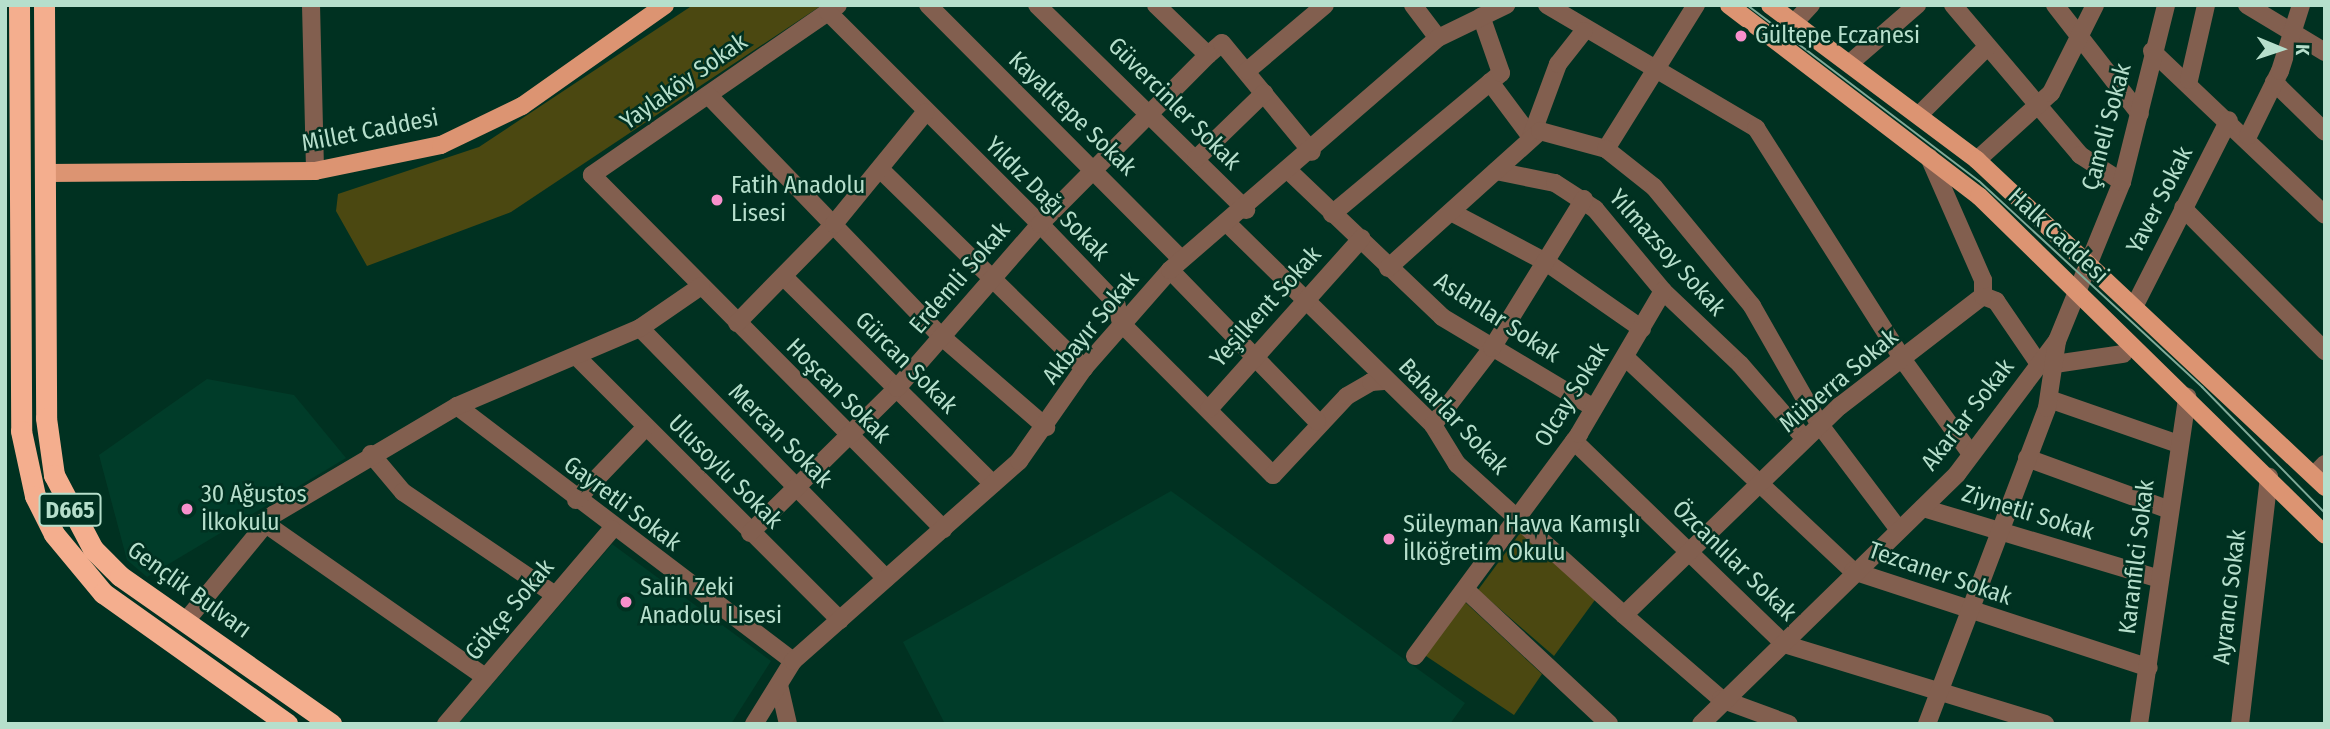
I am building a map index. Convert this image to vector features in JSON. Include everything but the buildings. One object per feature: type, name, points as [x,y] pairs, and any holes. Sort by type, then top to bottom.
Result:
[{"type":"highway","name":"D665","points":[[19,5],[21,121],[13,221],[21,431],[35,496],[54,534],[103,593],[287,724]]},
{"type":"highway","name":"Gençlik Bulvarı","points":[[44,5],[46,418],[54,475],[93,549],[185,622],[331,724]]},
{"type":"main road","name":"Millet Caddesi","points":[[46,173],[315,171],[442,145],[522,106],[665,5]]},
{"type":"main road","name":"Halk Caddesi","points":[[1729,5],[1929,157],[2076,287],[2325,535]]},
{"type":"main road","name":"Halk Caddesi","points":[[1770,5],[1920,114],[1976,160],[2087,258],[2321,476]]},
{"type":"main road","points":[[5,152],[21,121]]},
{"type":"street","points":[[311,5],[315,171]]},
{"type":"street","name":"Kayalıtepe Sokak","points":[[928,5],[1095,168],[1252,354],[1317,421]]},
{"type":"street","name":"Güvercinler Sokak","points":[[1037,5],[1150,111],[1246,210]]},
{"type":"street","points":[[1247,71],[1325,5]]},
{"type":"street","points":[[1413,5],[1438,38]]},
{"type":"street","name":"Akbayır Sokak","points":[[754,724],[793,661],[993,484],[1046,427],[1084,368],[1175,264],[1246,210],[1438,38],[1506,5]]},
{"type":"street","points":[[1547,5],[1584,31],[1756,128],[1903,360],[1972,454]]},
{"type":"street","points":[[1606,149],[1696,5]]},
{"type":"street","points":[[1794,23],[1811,5]]},
{"type":"street","points":[[1850,63],[1917,5]]},
{"type":"street","points":[[1953,5],[2037,108],[2080,155],[2122,182]]},
{"type":"street","points":[[2055,5],[2140,114]]},
{"type":"street","points":[[1976,160],[2037,108],[2080,38],[2095,5]]},
{"type":"street","name":"Çameli Sokak","points":[[2087,258],[2122,182],[2140,114],[2152,51],[2166,5]]},
{"type":"street","points":[[2189,80],[2206,5]]},
{"type":"street","points":[[2247,5],[2293,29],[2325,52]]},
{"type":"street","points":[[2248,136],[2274,82],[2301,5]]},
{"type":"street","name":"Yaylaköy Sokak","points":[[592,175],[833,8]]},
{"type":"street","name":"Yıldız Dağı Sokak","points":[[833,8],[925,113],[1040,223],[1116,303],[1121,323],[1273,475],[1317,421]]},
{"type":"street","points":[[1166,8],[1208,55],[1222,43],[1312,152]]},
{"type":"street","points":[[1332,214],[1500,73],[1481,16]]},
{"type":"street","points":[[1388,268],[1531,137],[1558,64],[1584,31]]},
{"type":"street","points":[[1920,114],[1987,47]]},
{"type":"street","points":[[2152,51],[2189,80],[2325,215]]},
{"type":"street","name":"Erdemli Sokak","points":[[750,533],[793,485],[897,388],[1040,223],[1208,55]]},
{"type":"street","points":[[1490,82],[1531,137]]},
{"type":"street","points":[[2274,82],[2325,132]]},
{"type":"street","points":[[1196,159],[1264,93]]},
{"type":"street","points":[[708,95],[942,337],[1046,427]]},
{"type":"street","points":[[737,323],[834,224],[881,170],[925,113]]},
{"type":"street","name":"Yaver Sokak","points":[[2136,303],[2229,120]]},
{"type":"street","points":[[1531,137],[1550,131],[1606,149],[1654,187],[1752,306],[1820,425],[1899,530]]},
{"type":"street","points":[[1929,157],[1983,280],[1983,296],[1996,301],[2047,364]]},
{"type":"street","points":[[881,170],[990,283],[1084,368]]},
{"type":"street","name":"Yılmazsoy Sokak","points":[[1496,171],[1555,183],[1584,199],[1662,291],[1740,364],[1805,439]]},
{"type":"street","name":"Aslanlar Sokak","points":[[1290,172],[1442,317],[1594,408]]},
{"type":"street","name":"Hoşcan Sokak","points":[[592,175],[845,435],[943,529]]},
{"type":"street","points":[[1433,425],[1492,348],[1584,199]]},
{"type":"street","points":[[2183,208],[2325,351]]},
{"type":"street","points":[[1451,212],[1546,262],[1642,329]]},
{"type":"street","name":"Baharlar Sokak","points":[[1228,224],[1433,425],[1457,464],[1624,615],[1721,699],[1789,724]]},
{"type":"street","name":"Yeşilkent Sokak","points":[[1209,409],[1252,354],[1362,238]]},
{"type":"street","points":[[1927,724],[2049,399],[2047,364],[2087,258]]},
{"type":"street","name":"Gürcan Sokak","points":[[784,277],[993,484]]},
{"type":"street","points":[[185,622],[263,522],[372,454],[457,406],[512,378],[577,356],[640,328],[701,286]]},
{"type":"street","name":"Olcay Sokak","points":[[1415,656],[1520,519],[1574,441],[1662,291]]},
{"type":"street","name":"Müberra Sokak","points":[[1624,615],[1820,425],[1983,296]]},
{"type":"street","name":"Mercan Sokak","points":[[640,328],[886,578]]},
{"type":"street","points":[[2047,364],[2123,354]]},
{"type":"street","name":"Ulusoylu Sokak","points":[[577,356],[750,533],[840,620]]},
{"type":"street","name":"Tezcaner Sokak","points":[[1625,357],[1761,481],[1853,570],[1970,611],[2149,668]]},
{"type":"street","name":"Akarlar Sokak","points":[[1701,724],[1721,699],[1784,644],[1853,570],[1923,508],[2047,364]]},
{"type":"street","points":[[1317,421],[1371,382],[1387,381]]},
{"type":"street","name":"Karanfilci Sokak","points":[[2139,724],[2149,668],[2167,509],[2187,397]]},
{"type":"street","points":[[2049,399],[2178,443]]},
{"type":"street","name":"Gayretli Sokak","points":[[457,406],[612,529],[793,661]]},
{"type":"street","points":[[576,500],[646,427]]},
{"type":"street","name":"Özcanlılar Sokak","points":[[1574,441],[1784,644],[1941,689],[2045,724]]},
{"type":"street","points":[[372,454],[403,492],[555,595]]},
{"type":"street","points":[[2027,458],[2167,509]]},
{"type":"street","name":"Ayrancı Sokak","points":[[2240,724],[2269,477]]},
{"type":"street","name":"Ziynetli Sokak","points":[[1923,508],[2159,579]]},
{"type":"street","points":[[263,522],[485,677]]},
{"type":"street","name":"Gökçe Sokak","points":[[446,724],[612,529]]},
{"type":"street","points":[[1466,590],[1609,724]]},
{"type":"street","points":[[779,685],[788,724]]},
{"type":"shaded area","points":[[693,5],[822,5],[511,212],[367,266],[336,211],[338,194],[479,147]]},
{"type":"shaded area","name":"30 Ağustos İlkokulu","points":[[207,379],[294,395],[346,458],[147,577],[127,560],[99,455]]},
{"type":"shaded area","points":[[1171,491],[1465,703],[1450,724],[945,724],[903,642]]},
{"type":"shaded area","points":[[1526,525],[1600,593],[1554,656],[1478,590]]},
{"type":"shaded area","name":"Salih Zeki Anadolu Lisesi","points":[[612,544],[771,661],[731,724],[458,724]]},
{"type":"shaded area","points":[[1465,602],[1542,674],[1514,715],[1423,654]]},
{"type":"tram line","points":[[1747,5],[1979,181],[2202,387],[2325,513]]},
{"type":"place","name":"Gültepe Eczanesi","points":[[1741,36]]},
{"type":"place","name":"Fatih Anadolu Lisesi","points":[[717,200]]},
{"type":"place","name":"30 Ağustos İlkokulu","points":[[187,509]]},
{"type":"place","name":"Süleyman Havva Kamışlı İlköğretim Okulu","points":[[1389,539]]},
{"type":"place","name":"Salih Zeki Anadolu Lisesi","points":[[626,602]]}]
